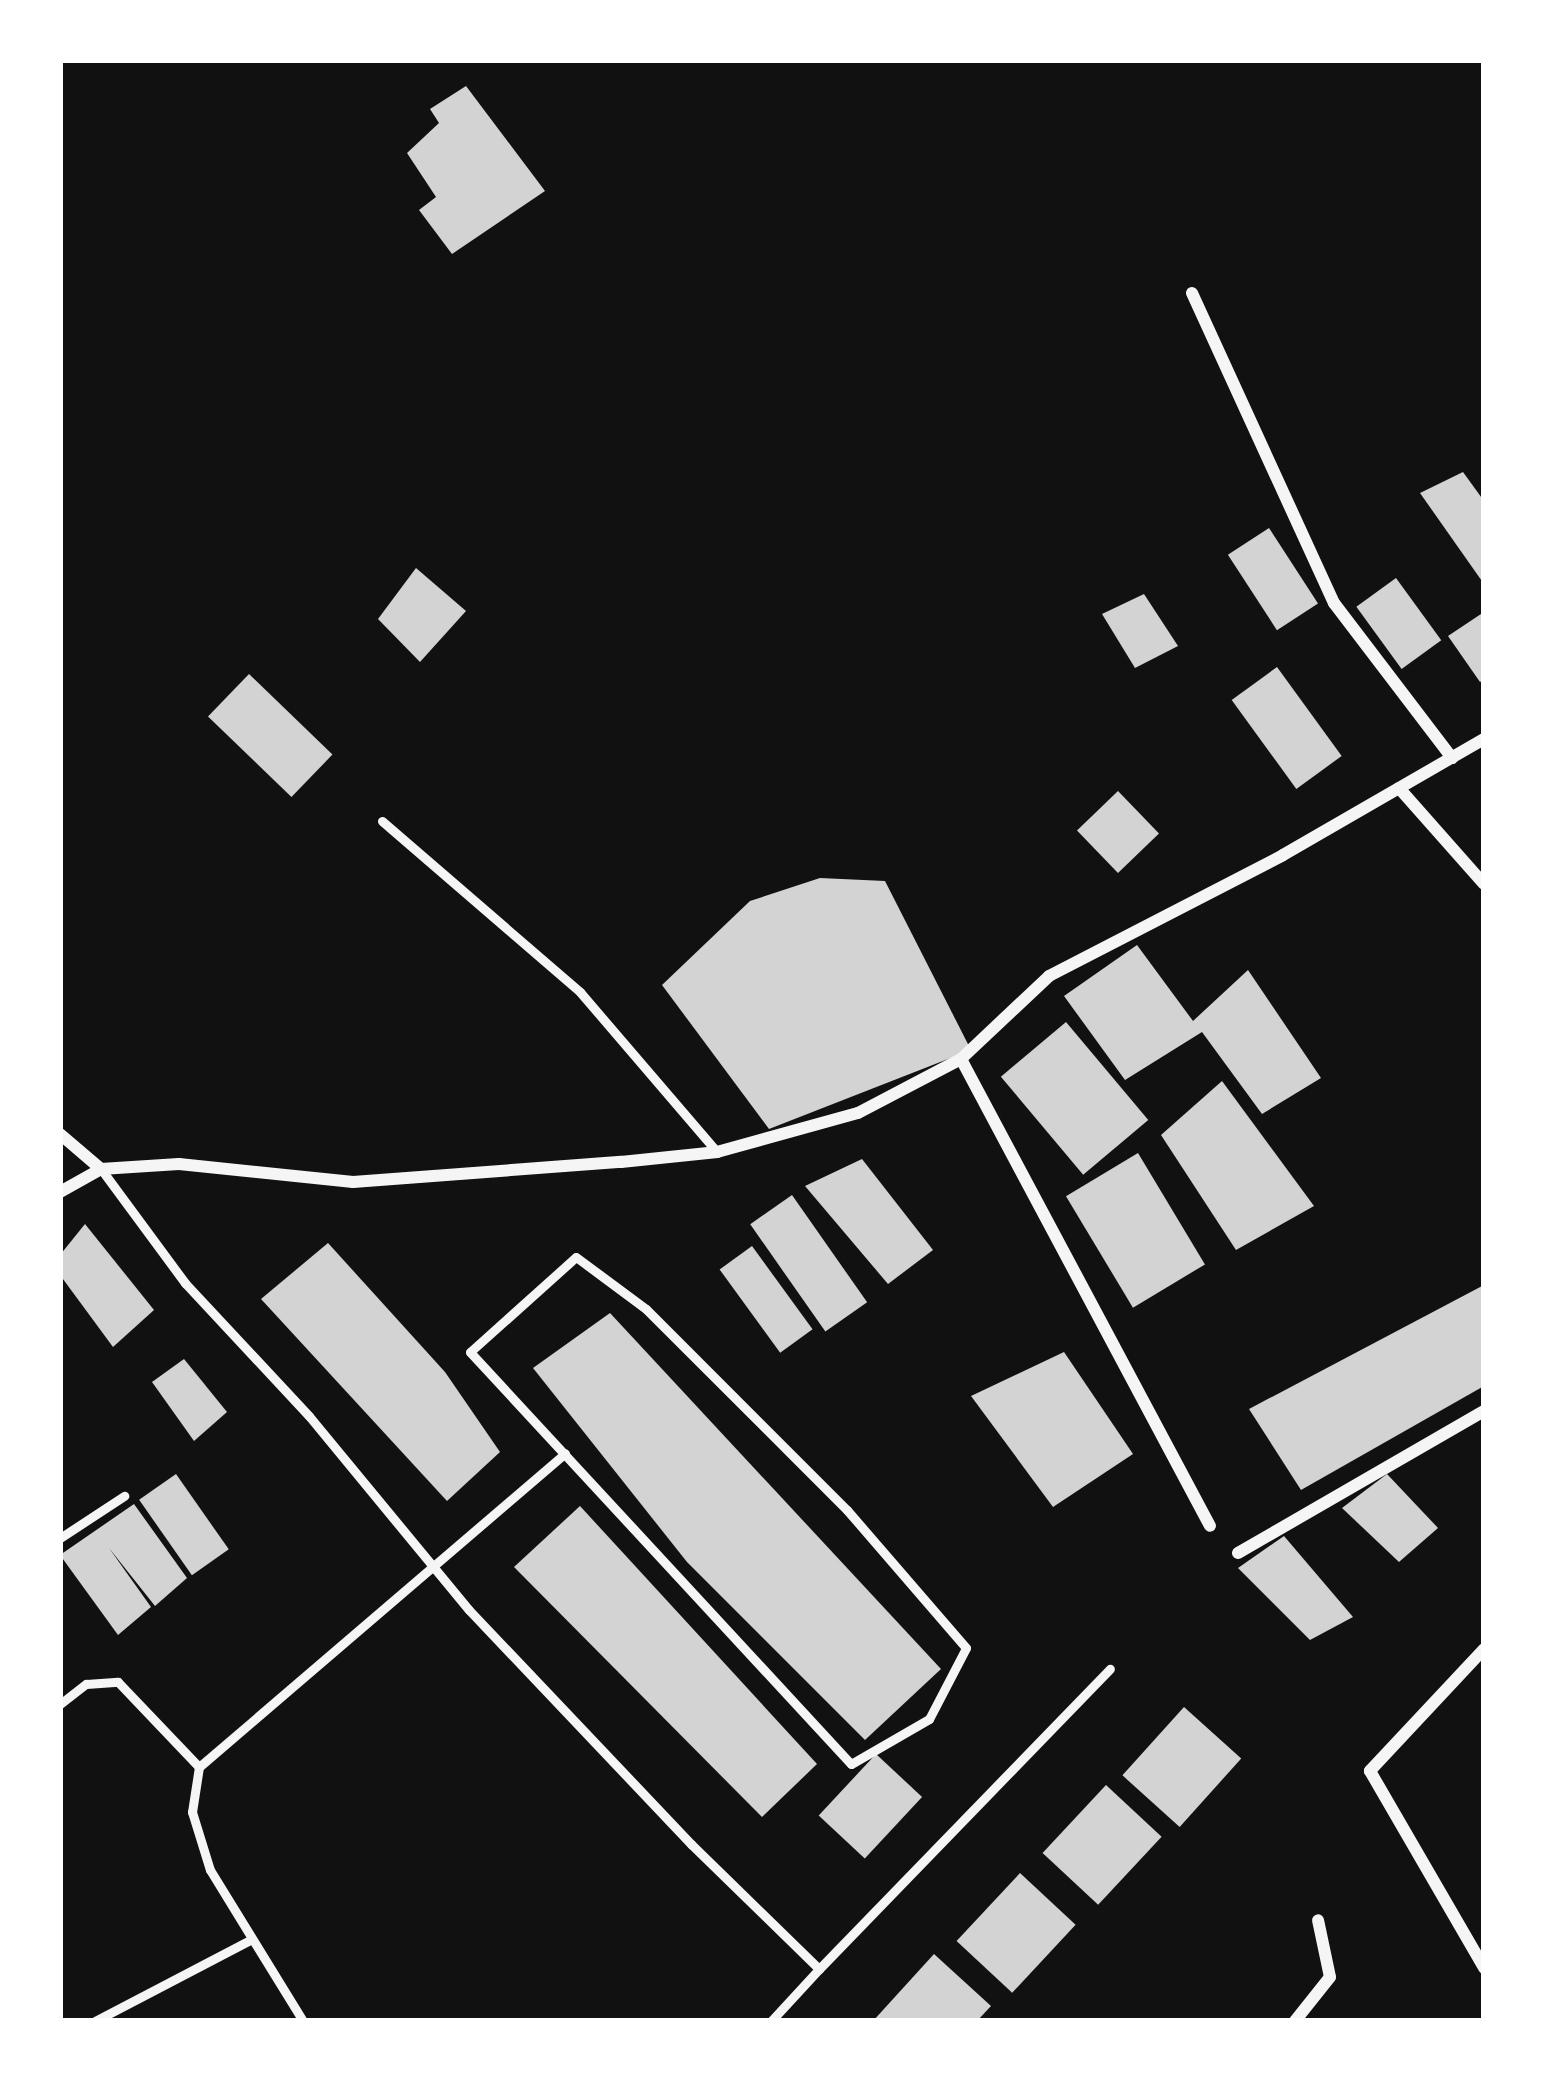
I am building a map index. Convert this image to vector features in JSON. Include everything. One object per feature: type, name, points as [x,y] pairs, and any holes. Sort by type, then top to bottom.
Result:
[{"type":"street","points":[[1192,293],[1334,603],[1452,758]]},
{"type":"street","points":[[60,1192],[101,1169],[179,1164],[353,1182],[717,1151],[858,1112],[961,1059],[1049,976],[1484,739]]},
{"type":"street","points":[[1399,788],[1484,884]]},
{"type":"street","points":[[961,1059],[1210,1526]]},
{"type":"street","points":[[60,1134],[101,1169]]},
{"type":"street","points":[[1238,1553],[1484,1411]]},
{"type":"street","points":[[1484,1649],[1370,1771],[1484,1968]]},
{"type":"street","points":[[1294,2021],[1330,1977],[1318,1920]]},
{"type":"lane","points":[[382,820],[580,992],[717,1151]]},
{"type":"lane","points":[[101,1169],[185,1283],[309,1416],[432,1564],[691,1844],[819,1969]]},
{"type":"lane","points":[[576,1257],[646,1309],[814,1477],[966,1648],[929,1719],[851,1765],[565,1453],[470,1352],[576,1257]]},
{"type":"lane","points":[[303,2021],[210,1870],[192,1812],[199,1767],[565,1453]]},
{"type":"lane","points":[[60,1538],[124,1496]]},
{"type":"lane","points":[[771,2021],[1110,1669]]},
{"type":"lane","points":[[60,1704],[86,1684],[118,1682],[199,1767]]},
{"type":"lane","points":[[94,2021],[250,1940]]},
{"type":"building","points":[[466,86],[545,191],[452,254],[419,210],[436,197],[407,153],[439,123],[430,109]]},
{"type":"building","points":[[1463,472],[1484,501],[1484,584],[1420,493]]},
{"type":"building","points":[[1269,528],[1318,603],[1277,630],[1228,555]]},
{"type":"building","points":[[416,568],[466,611],[420,662],[378,619]]},
{"type":"building","points":[[1396,578],[1441,640],[1402,669],[1356,607]]},
{"type":"building","points":[[1144,594],[1178,646],[1135,668],[1102,614]]},
{"type":"building","points":[[1484,612],[1484,680],[1480,682],[1448,636]]},
{"type":"building","points":[[1277,667],[1342,756],[1296,789],[1232,700]]},
{"type":"building","points":[[249,674],[332,755],[291,797],[208,716]]},
{"type":"building","points":[[1118,791],[1159,833],[1118,873],[1077,831]]},
{"type":"building","points":[[820,878],[885,881],[971,1050],[769,1129],[662,985],[750,901]]},
{"type":"building","points":[[1137,945],[1193,1021],[1248,970],[1321,1078],[1262,1114],[1202,1032],[1125,1080],[1064,996]]},
{"type":"building","points":[[1066,1022],[1148,1120],[1083,1175],[1001,1077]]},
{"type":"building","points":[[1222,1081],[1314,1206],[1236,1250],[1161,1135]]},
{"type":"building","points":[[1138,1153],[1205,1264],[1133,1308],[1066,1196]]},
{"type":"building","points":[[862,1159],[933,1250],[888,1284],[805,1186]]},
{"type":"building","points":[[792,1195],[867,1302],[825,1332],[750,1224]]},
{"type":"building","points":[[85,1224],[154,1310],[113,1347],[60,1275],[60,1255]]},
{"type":"building","points":[[328,1243],[445,1372],[500,1452],[447,1501],[261,1299]]},
{"type":"building","points":[[752,1246],[813,1329],[780,1353],[720,1270]]},
{"type":"building","points":[[1484,1285],[1484,1386],[1301,1490],[1249,1409]]},
{"type":"building","points":[[610,1313],[941,1669],[865,1740],[687,1562],[533,1368]]},
{"type":"building","points":[[1064,1352],[1133,1454],[1053,1507],[971,1396]]},
{"type":"building","points":[[184,1359],[227,1412],[194,1441],[152,1382]]},
{"type":"building","points":[[176,1474],[229,1549],[192,1575],[139,1500]]},
{"type":"building","points":[[1387,1474],[1438,1528],[1399,1562],[1342,1508]]},
{"type":"building","points":[[134,1504],[187,1578],[155,1606],[109,1548],[151,1607],[118,1635],[60,1555]]},
{"type":"building","points":[[580,1506],[817,1764],[762,1817],[514,1567]]},
{"type":"building","points":[[1284,1536],[1353,1617],[1310,1640],[1238,1568]]},
{"type":"building","points":[[1184,1707],[1241,1759],[1180,1827],[1122,1775]]},
{"type":"building","points":[[876,1754],[922,1797],[865,1858],[819,1815]]},
{"type":"building","points":[[1106,1785],[1162,1837],[1098,1905],[1043,1853]]},
{"type":"building","points":[[1020,1873],[1076,1925],[1012,1993],[957,1941]]},
{"type":"building","points":[[934,1954],[991,2006],[977,2021],[873,2021]]}]
